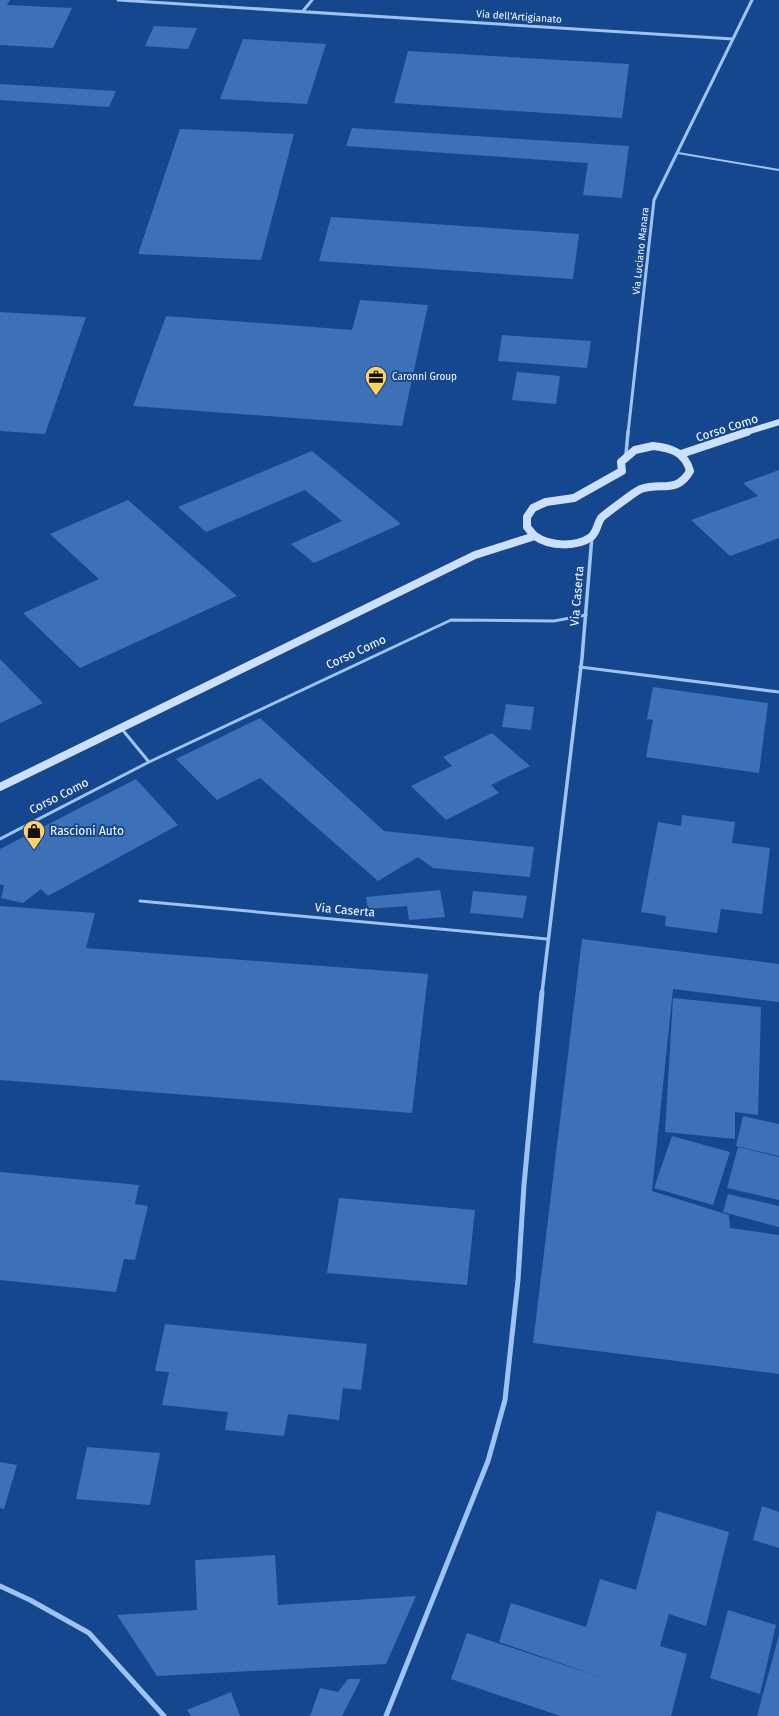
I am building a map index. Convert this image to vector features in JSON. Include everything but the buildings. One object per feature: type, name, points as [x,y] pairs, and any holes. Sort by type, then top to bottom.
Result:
[{"type":"main road","name":"Corso Como","points":[[681,454],[779,422]]},
{"type":"main road","points":[[653,446],[668,448],[681,454],[689,462],[690,472],[685,480],[673,486],[641,489],[601,518],[598,527],[592,536],[579,543],[564,544],[548,542],[535,536],[527,527],[527,517],[533,508],[546,502],[574,498],[595,487],[622,471],[621,462],[626,454],[638,448],[653,446]]},
{"type":"main road","points":[[0,787],[475,555],[535,536]]},
{"type":"street","name":"Via dell'Artigianato","points":[[118,0],[733,39]]},
{"type":"street","points":[[303,11],[312,0]]},
{"type":"street","name":"Via Luciano Manara","points":[[626,454],[654,200],[752,0]]},
{"type":"street","name":"Via Caserta","points":[[386,1716],[488,1461],[505,1400],[518,1280],[524,1185],[547,939],[582,658],[592,536]]},
{"type":"street","points":[[0,1586],[30,1600],[89,1634],[164,1716]]},
{"type":"lane","points":[[678,153],[779,170]]},
{"type":"lane","name":"Corso Como","points":[[0,839],[148,762],[451,620],[554,621],[586,615]]},
{"type":"lane","points":[[580,667],[779,692]]},
{"type":"lane","points":[[121,728],[148,762]]},
{"type":"lane","name":"Via Caserta","points":[[140,901],[547,939]]},
{"type":"place","name":"Caronni Group","points":[[376,396]]},
{"type":"place","name":"Rascioni Auto","points":[[34,850]]}]
